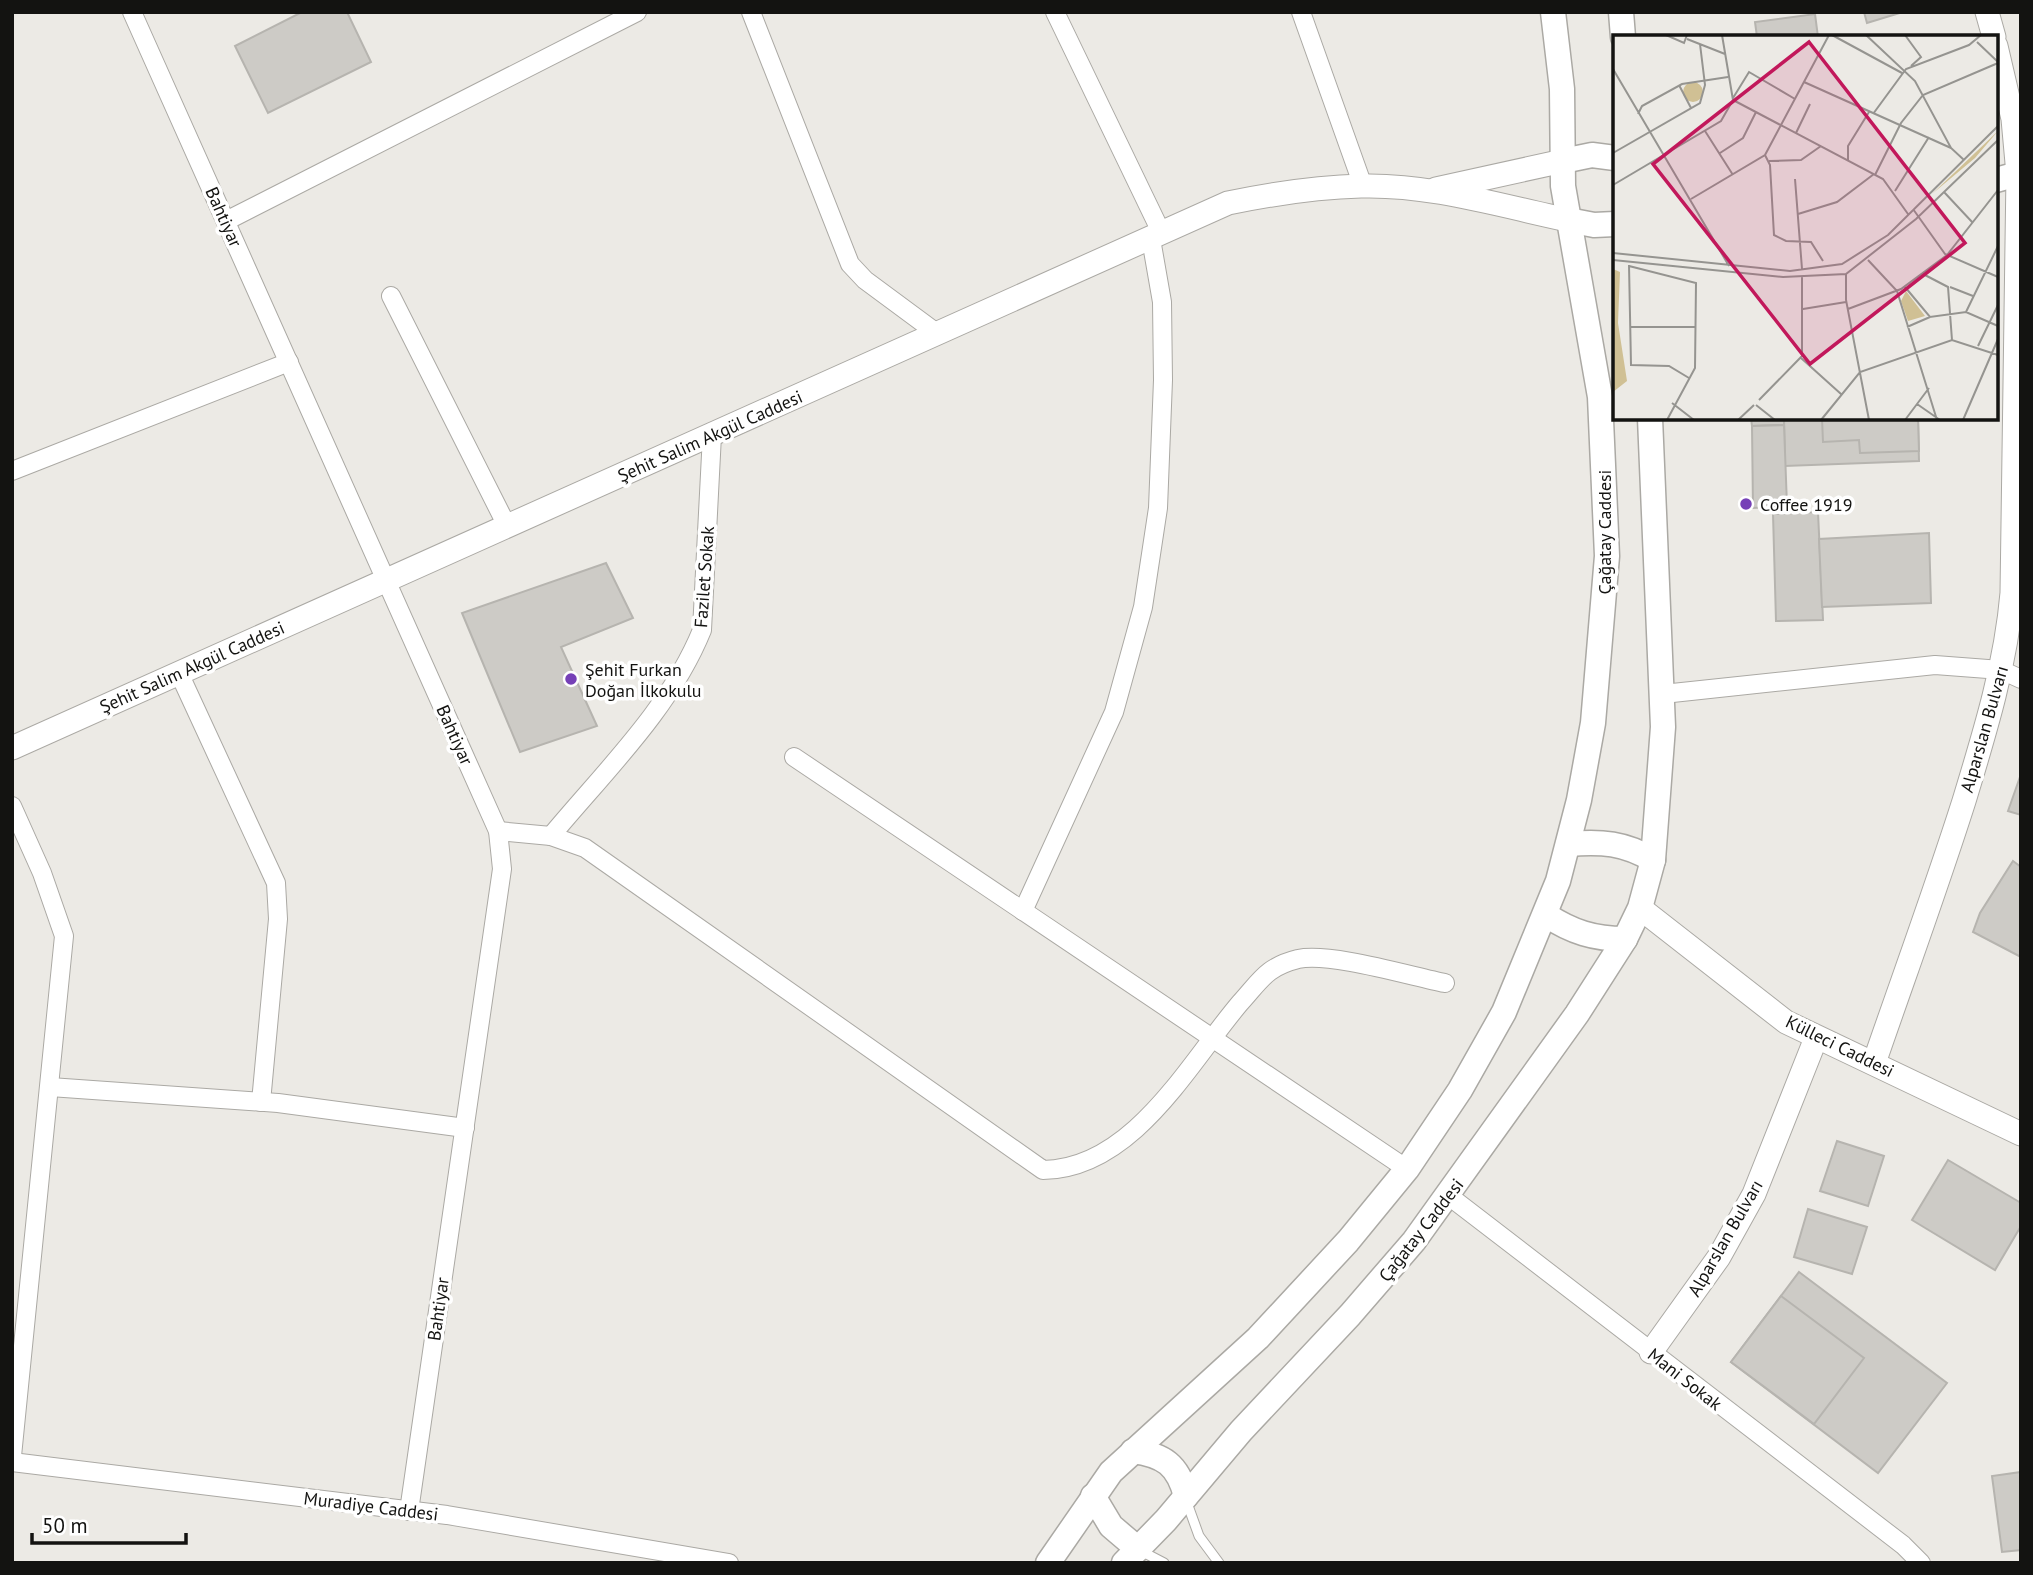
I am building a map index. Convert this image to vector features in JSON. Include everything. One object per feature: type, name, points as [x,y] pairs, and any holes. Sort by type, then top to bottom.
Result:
[{"type":"main road","name":"Çağatay Caddesi","points":[[1048,1563],[1111,1472],[1184,1409],[1258,1338],[1348,1241],[1407,1169],[1478,1061],[1504,1012],[1546,915],[1569,844],[1593,723],[1607,556],[1600,397],[1587,313],[1568,220],[1563,161],[1562,89],[1553,12]]},
{"type":"main road","points":[[1621,12],[1623,35]]},
{"type":"main road","points":[[1563,161],[1592,155],[1613,158]]},
{"type":"main road","points":[[1568,220],[1594,225],[1613,224]]},
{"type":"main road","name":"Çağatay Caddesi","points":[[1131,1556],[1241,1431],[1359,1306],[1449,1196],[1570,1025],[1625,939],[1640,908],[1653,860],[1662,753],[1663,694],[1650,420]]},
{"type":"main road","points":[[1569,844],[1592,842],[1626,845],[1653,860]]},
{"type":"main road","points":[[1546,915],[1578,933],[1604,939],[1625,939]]},
{"type":"main road","points":[[1133,1451],[1159,1456],[1169,1462],[1176,1469],[1186,1496]]},
{"type":"main road","points":[[1093,1496],[1131,1556]]},
{"type":"street","name":"Bahtiyar","points":[[132,12],[498,831],[502,869],[409,1511]]},
{"type":"street","points":[[226,221],[637,12]]},
{"type":"street","points":[[751,12],[850,264],[865,280],[938,334]]},
{"type":"street","points":[[1023,911],[1114,712],[1143,607],[1158,508],[1163,380],[1156,236],[1055,12]]},
{"type":"street","points":[[1301,12],[1363,186]]},
{"type":"street","points":[[1987,12],[1993,35]]},
{"type":"street","name":"Alparslan Bulvarı","points":[[1874,1063],[2011,674],[2017,593],[2018,421],[2013,118],[1998,55]]},
{"type":"street","name":"Şehit Salim Akgül Caddesi","points":[[1422,191],[1563,161]]},
{"type":"street","name":"Şehit Salim Akgül Caddesi","points":[[12,748],[1228,203],[1283,191],[1363,186],[1422,191],[1568,220]]},
{"type":"street","points":[[391,296],[508,526]]},
{"type":"street","points":[[12,471],[289,362]]},
{"type":"street","name":"Fazilet Sokak","points":[[551,836],[669,694],[692,656],[702,630],[712,435]]},
{"type":"street","points":[[1663,694],[1935,664],[2011,674]]},
{"type":"street","points":[[179,673],[276,883],[278,919],[261,1102]]},
{"type":"street","points":[[794,757],[1407,1169]]},
{"type":"street","points":[[12,806],[42,873],[64,936],[12,1456]]},
{"type":"street","points":[[498,831],[551,836],[585,848],[1043,1170],[1060,1170],[1082,1163],[1140,1125],[1164,1100],[1271,967],[1301,958],[1337,961],[1445,983]]},
{"type":"street","name":"Külleci Caddesi","points":[[1640,908],[1762,1004],[1816,1038],[2021,1134]]},
{"type":"street","name":"Alparslan Bulvarı","points":[[1651,1352],[1707,1275],[1749,1204],[1816,1038]]},
{"type":"street","points":[[50,1087],[261,1102],[465,1128]]},
{"type":"street","name":"Mani Sokak","points":[[1449,1196],[1903,1545],[1921,1563]]},
{"type":"street","name":"Muradiye Caddesi","points":[[12,1462],[409,1511],[726,1563]]},
{"type":"lane","points":[[1186,1496],[1199,1536],[1220,1563]]},
{"type":"lane","points":[[1131,1556],[1164,1563]]},
{"type":"building","points":[[302,12],[347,12],[371,62],[268,113],[235,46]]},
{"type":"building","points":[[1864,12],[1903,12],[1867,23]]},
{"type":"building","points":[[1815,14],[1818,35],[1757,35],[1755,22]]},
{"type":"building","points":[[1751,420],[1784,420],[1784,425],[1752,426]]},
{"type":"building","points":[[1784,420],[1918,420],[1919,461],[1785,466]]},
{"type":"building","points":[[1822,420],[1918,420],[1919,451],[1860,453],[1859,440],[1823,442]]},
{"type":"building","points":[[1784,425],[1787,506],[1753,508],[1752,426]]},
{"type":"building","points":[[1818,512],[1823,620],[1776,621],[1773,514]]},
{"type":"building","points":[[1929,533],[1931,603],[1822,607],[1819,539]]},
{"type":"building","name":"Şehit Furkan Doğan İlkokulu","points":[[606,563],[633,618],[561,647],[597,726],[520,752],[462,613]]},
{"type":"building","points":[[2021,774],[2021,815],[2008,811]]},
{"type":"building","points":[[2013,861],[2021,867],[2021,957],[1973,932],[1980,913]]},
{"type":"building","points":[[1837,1141],[1884,1156],[1868,1206],[1820,1191]]},
{"type":"building","points":[[1948,1160],[2021,1203],[2021,1226],[1995,1270],[1912,1220]]},
{"type":"building","points":[[1808,1209],[1867,1227],[1852,1274],[1794,1257]]},
{"type":"building","points":[[1799,1272],[1947,1383],[1878,1473],[1731,1362]]},
{"type":"building","points":[[1781,1296],[1864,1358],[1814,1424],[1731,1362]]},
{"type":"building","points":[[2021,1472],[2021,1550],[2002,1552],[1992,1476]]},
{"type":"place","name":"Coffee 1919","points":[[1746,504]]},
{"type":"place","name":"Şehit Furkan Doğan İlkokulu","points":[[571,679]]}]
